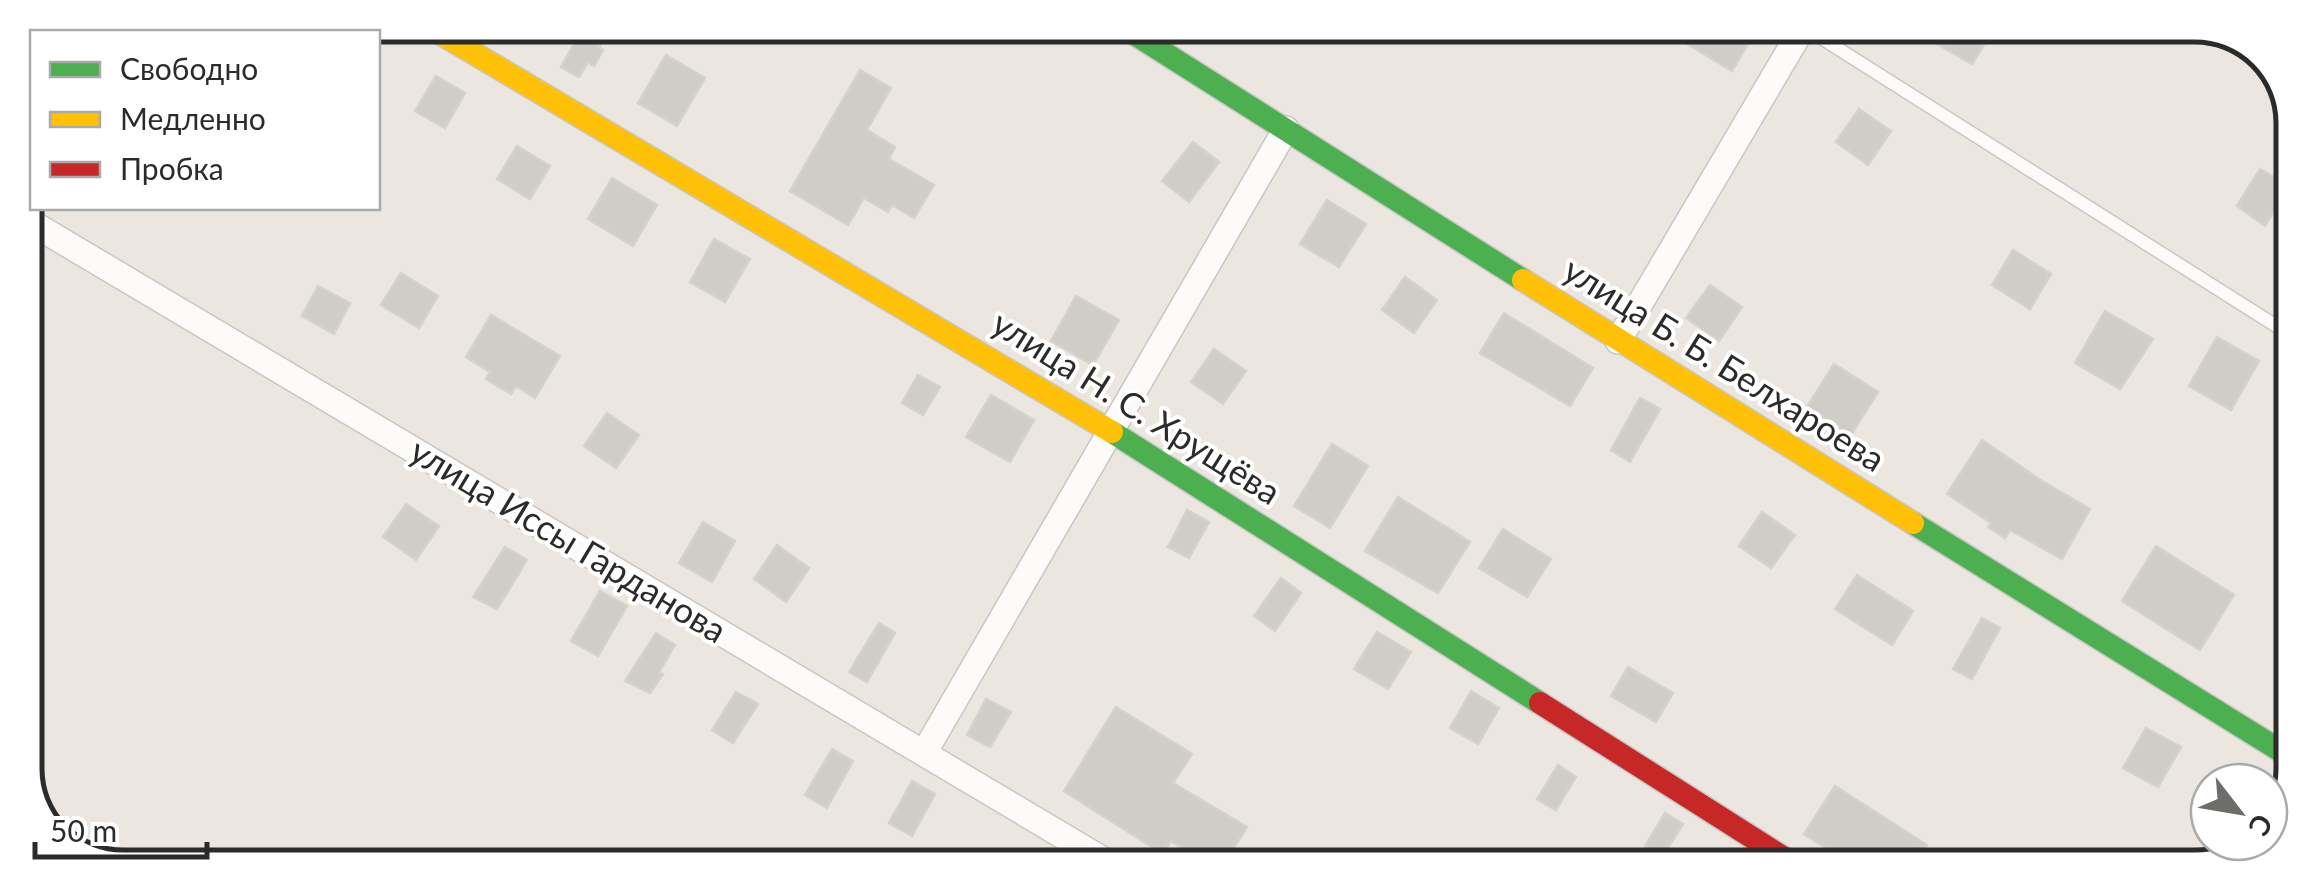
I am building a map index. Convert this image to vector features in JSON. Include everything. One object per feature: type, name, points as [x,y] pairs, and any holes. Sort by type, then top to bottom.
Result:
[{"type":"street","name":"улица Н. С. Хрущёва","points":[[455,42],[1111,432],[1770,849]]},
{"type":"street","name":"улица Б. Б. Белхароева","points":[[1148,42],[1618,341],[2276,748]]},
{"type":"street","points":[[1618,341],[1796,42]]},
{"type":"street","points":[[924,753],[1286,128]]},
{"type":"street","name":"улица Иссы Гарданова","points":[[42,229],[1085,849]]},
{"type":"lane","points":[[1825,42],[2276,326]]},
{"type":"building","points":[[575,42],[602,42],[599,47],[603,50],[594,66],[588,62],[579,77],[561,67]]},
{"type":"building","points":[[1687,42],[1749,42],[1732,71]]},
{"type":"building","points":[[1934,42],[1986,42],[1972,64]]},
{"type":"building","points":[[666,55],[705,78],[677,126],[638,103]]},
{"type":"building","points":[[860,70],[891,88],[867,130],[895,147],[889,159],[934,185],[914,218],[892,205],[888,212],[864,198],[848,225],[790,191]]},
{"type":"building","points":[[436,76],[465,93],[445,128],[415,111]]},
{"type":"building","points":[[1859,109],[1891,131],[1868,165],[1836,142]]},
{"type":"building","points":[[1193,142],[1219,162],[1189,202],[1162,181]]},
{"type":"building","points":[[517,146],[550,166],[530,199],[497,179]]},
{"type":"building","points":[[2260,169],[2276,178],[2276,208],[2265,226],[2237,206]]},
{"type":"building","points":[[612,178],[657,205],[633,246],[588,219]]},
{"type":"building","points":[[1327,200],[1366,224],[1339,267],[1300,244]]},
{"type":"building","points":[[714,239],[750,259],[725,302],[690,282]]},
{"type":"building","points":[[2013,250],[2051,274],[2030,309],[1992,285]]},
{"type":"building","points":[[401,273],[438,296],[419,328],[381,305]]},
{"type":"building","points":[[1405,277],[1437,300],[1414,333],[1382,310]]},
{"type":"building","points":[[1710,285],[1742,307],[1719,341],[1686,318]]},
{"type":"building","points":[[318,286],[350,303],[334,334],[302,316]]},
{"type":"building","points":[[1076,296],[1119,320],[1093,365],[1051,341]]},
{"type":"building","points":[[2105,311],[2153,339],[2120,389],[2075,363]]},
{"type":"building","points":[[1504,313],[1593,368],[1570,406],[1480,353]]},
{"type":"building","points":[[491,315],[560,356],[535,398],[516,386],[511,394],[486,379],[490,372],[466,357]]},
{"type":"building","points":[[2217,337],[2259,361],[2231,410],[2189,386]]},
{"type":"building","points":[[1214,349],[1246,371],[1223,404],[1191,382]]},
{"type":"building","points":[[1834,364],[1878,392],[1851,435],[1807,407]]},
{"type":"building","points":[[918,375],[940,387],[923,415],[902,403]]},
{"type":"building","points":[[991,395],[1034,420],[1010,462],[966,437]]},
{"type":"building","points":[[1640,398],[1660,409],[1630,462],[1611,450]]},
{"type":"building","points":[[607,413],[639,435],[616,468],[584,446]]},
{"type":"building","points":[[1982,440],[2090,509],[2062,559],[2010,530],[2005,538],[1988,527],[1991,523],[1947,494]]},
{"type":"building","points":[[1332,444],[1368,466],[1330,528],[1294,506]]},
{"type":"building","points":[[1398,497],[1470,542],[1438,593],[1365,551]]},
{"type":"building","points":[[406,504],[439,526],[416,560],[383,537]]},
{"type":"building","points":[[1187,510],[1209,522],[1189,558],[1168,547]]},
{"type":"building","points":[[1762,512],[1795,535],[1771,568],[1739,546]]},
{"type":"building","points":[[703,522],[735,541],[712,582],[679,563]]},
{"type":"building","points":[[1503,529],[1551,559],[1527,597],[1479,568]]},
{"type":"building","points":[[777,545],[809,568],[786,602],[754,579]]},
{"type":"building","points":[[2156,546],[2234,595],[2200,650],[2122,601]]},
{"type":"building","points":[[505,547],[527,560],[497,609],[473,597]]},
{"type":"building","points":[[1857,575],[1913,611],[1892,645],[1835,609]]},
{"type":"building","points":[[1281,578],[1301,593],[1275,631],[1254,616]]},
{"type":"building","points":[[600,591],[627,606],[598,656],[571,641]]},
{"type":"building","points":[[1982,618],[2000,628],[1972,679],[1953,669]]},
{"type":"building","points":[[879,623],[895,633],[867,682],[849,672]]},
{"type":"building","points":[[1377,632],[1411,652],[1388,689],[1354,669]]},
{"type":"building","points":[[656,633],[675,645],[650,693],[625,681]]},
{"type":"building","points":[[1628,667],[1673,693],[1656,722],[1611,696]]},
{"type":"building","points":[[1471,691],[1499,708],[1478,744],[1450,728]]},
{"type":"building","points":[[736,692],[758,704],[733,743],[712,730]]},
{"type":"building","points":[[986,699],[1011,712],[990,747],[967,735]]},
{"type":"building","points":[[1116,707],[1192,754],[1173,783],[1247,827],[1233,849],[1185,849],[1171,841],[1166,849],[1155,849],[1064,791]]},
{"type":"building","points":[[2146,728],[2181,747],[2158,787],[2123,768]]},
{"type":"building","points":[[832,749],[853,761],[827,808],[805,795]]},
{"type":"building","points":[[1558,765],[1576,777],[1556,810],[1537,799]]},
{"type":"building","points":[[912,781],[935,794],[912,836],[889,823]]},
{"type":"building","points":[[1835,786],[1927,845],[1924,849],[1828,849],[1804,834]]},
{"type":"building","points":[[1665,813],[1683,824],[1667,849],[1645,846]]},
{"type":"traffic: fast","points":[[1147,42],[1523,280]]},
{"type":"traffic: fast","points":[[1112,432],[1540,703]]},
{"type":"traffic: fast","points":[[1913,523],[2276,748]]},
{"type":"traffic: slow","points":[[455,42],[1112,432]]},
{"type":"traffic: slow","points":[[1523,280],[1913,523]]},
{"type":"traffic: jam","points":[[1540,703],[1770,849]]}]
